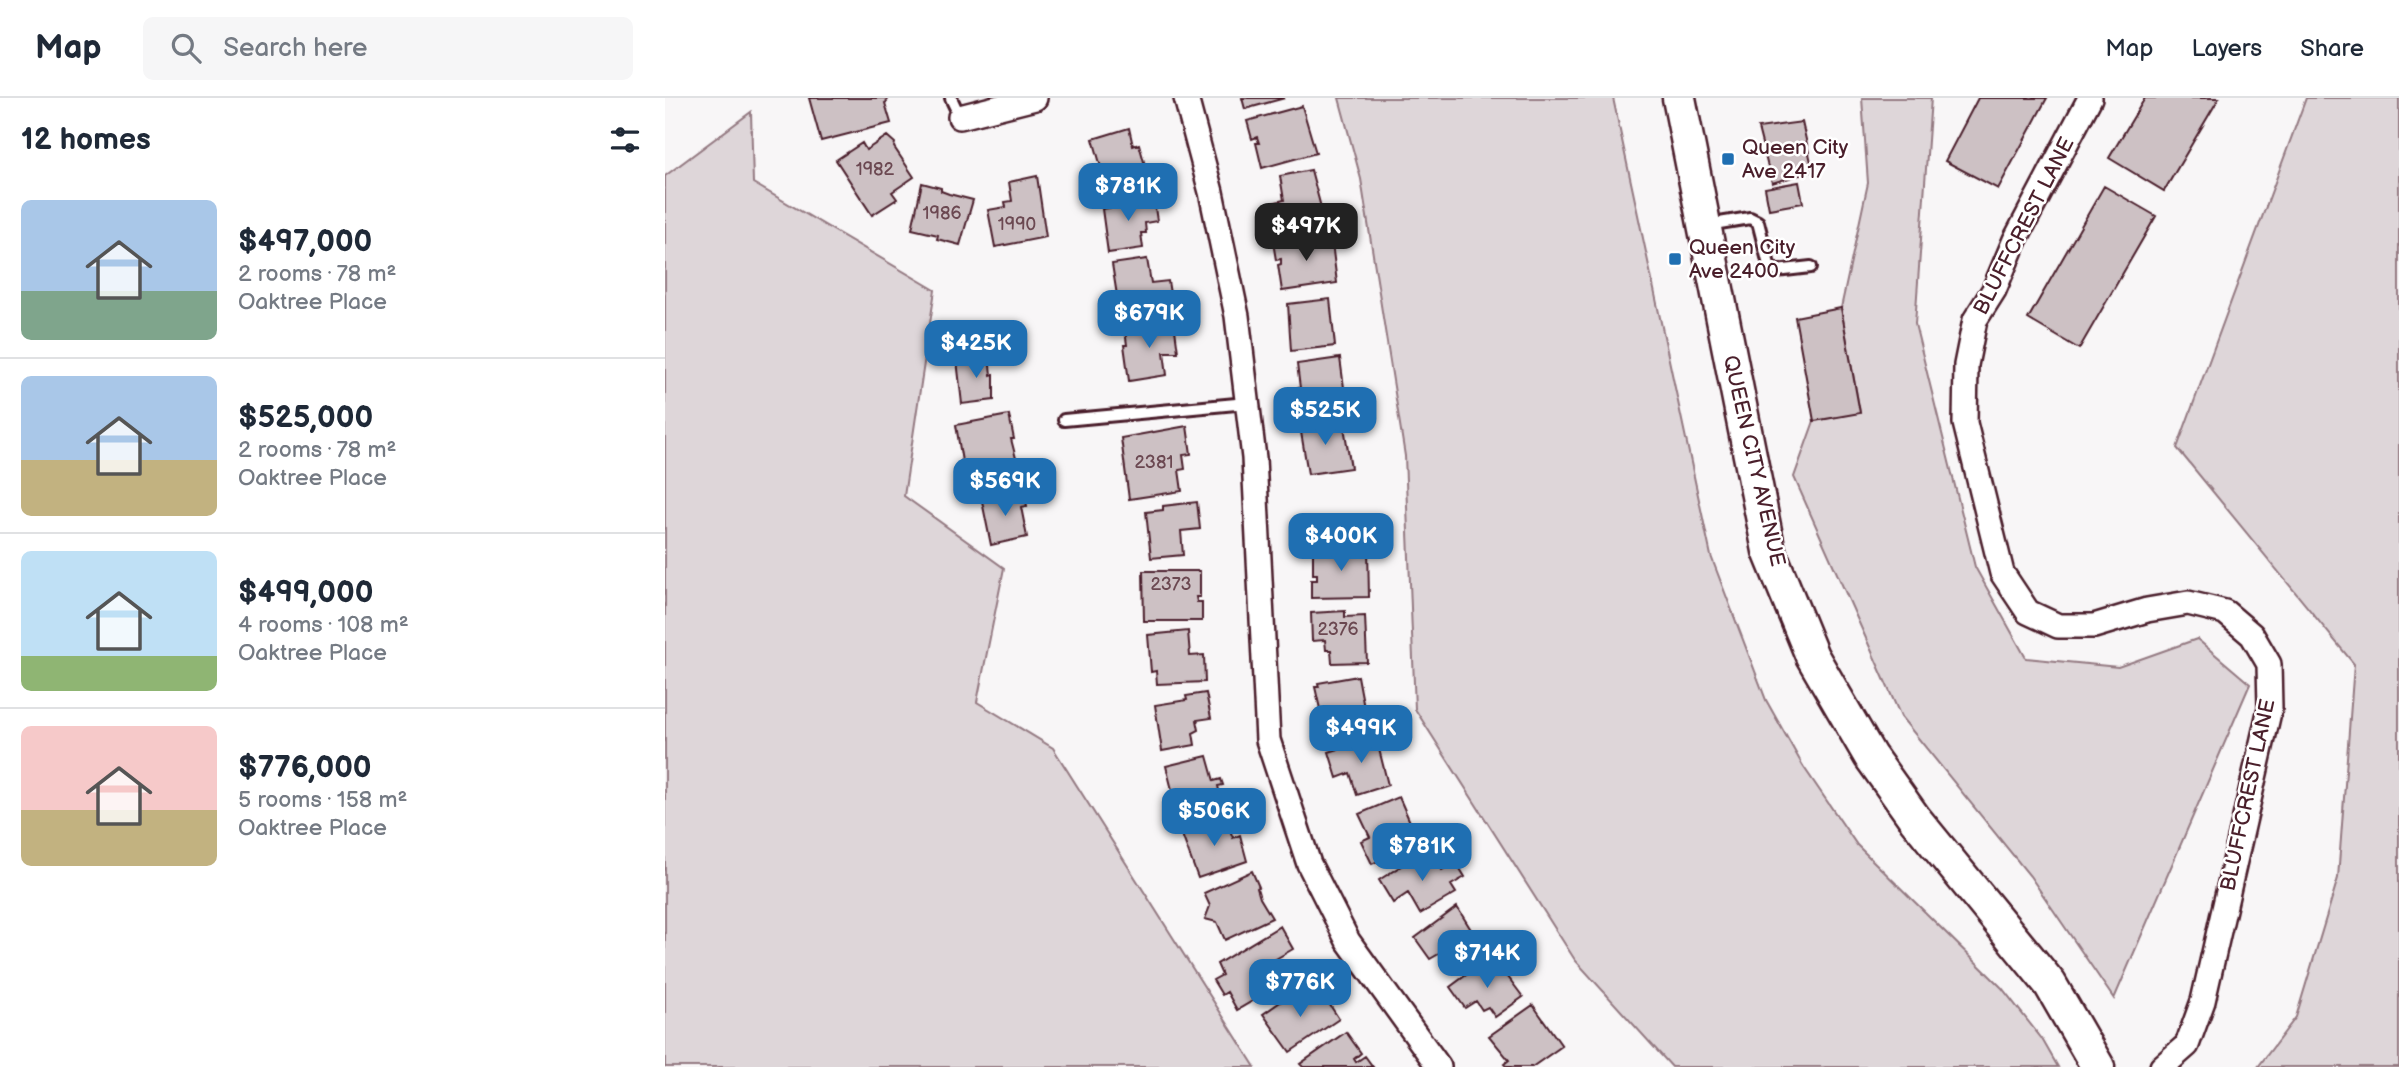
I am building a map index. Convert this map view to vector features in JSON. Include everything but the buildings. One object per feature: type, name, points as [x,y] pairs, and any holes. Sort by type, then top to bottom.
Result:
[{"type":"main road","name":"QUEEN CITY AVENUE","points":[[1679,98],[1769,551],[1812,656],[1870,756],[1915,819],[2050,984],[2098,1067]]},
{"type":"street","points":[[955,108],[1035,98]]},
{"type":"street","points":[[1186,98],[1211,192],[1234,304],[1247,403],[1254,458],[1268,740],[1309,864],[1348,941],[1439,1067]]},
{"type":"street","name":"BLUFFCREST LANE","points":[[2090,98],[2015,240],[1994,290],[1975,320],[1966,365],[1965,423],[2002,573],[2028,612],[2057,626],[2094,626],[2147,610],[2188,603],[2225,612],[2252,635],[2269,664],[2270,708],[2203,1001],[2187,1045],[2162,1067]]},
{"type":"lane","points":[[1704,225],[1750,218],[1758,222],[1769,265],[1776,271],[1811,267]]},
{"type":"lane","points":[[1064,420],[1247,403]]},
{"type":"shaded area","points":[[1339,98],[1613,98],[1711,556],[1766,700],[1803,766],[1857,845],[2002,988],[2042,1039],[2058,1067],[1672,1067],[1575,960],[1415,709],[1405,456],[1361,179]]},
{"type":"shaded area","points":[[1862,98],[1931,98],[1915,324],[1975,567],[2026,658],[2118,667],[2197,639],[2250,684],[2114,999],[2030,876],[1901,717],[1794,477],[1814,421],[1860,412],[1841,308],[1868,183]]},
{"type":"shaded area","points":[[2306,98],[2399,98],[2399,1067],[2258,1067],[2296,1017],[2338,878],[2354,664],[2177,448]]},
{"type":"shaded area","points":[[751,112],[753,183],[935,290],[904,496],[1004,568],[977,702],[1053,748],[1255,1067],[665,1067],[665,176]]},
{"type":"place","name":"Queen City Ave 2417","points":[[1728,159]]},
{"type":"place","name":"Queen City Ave 2400","points":[[1675,259]]}]
